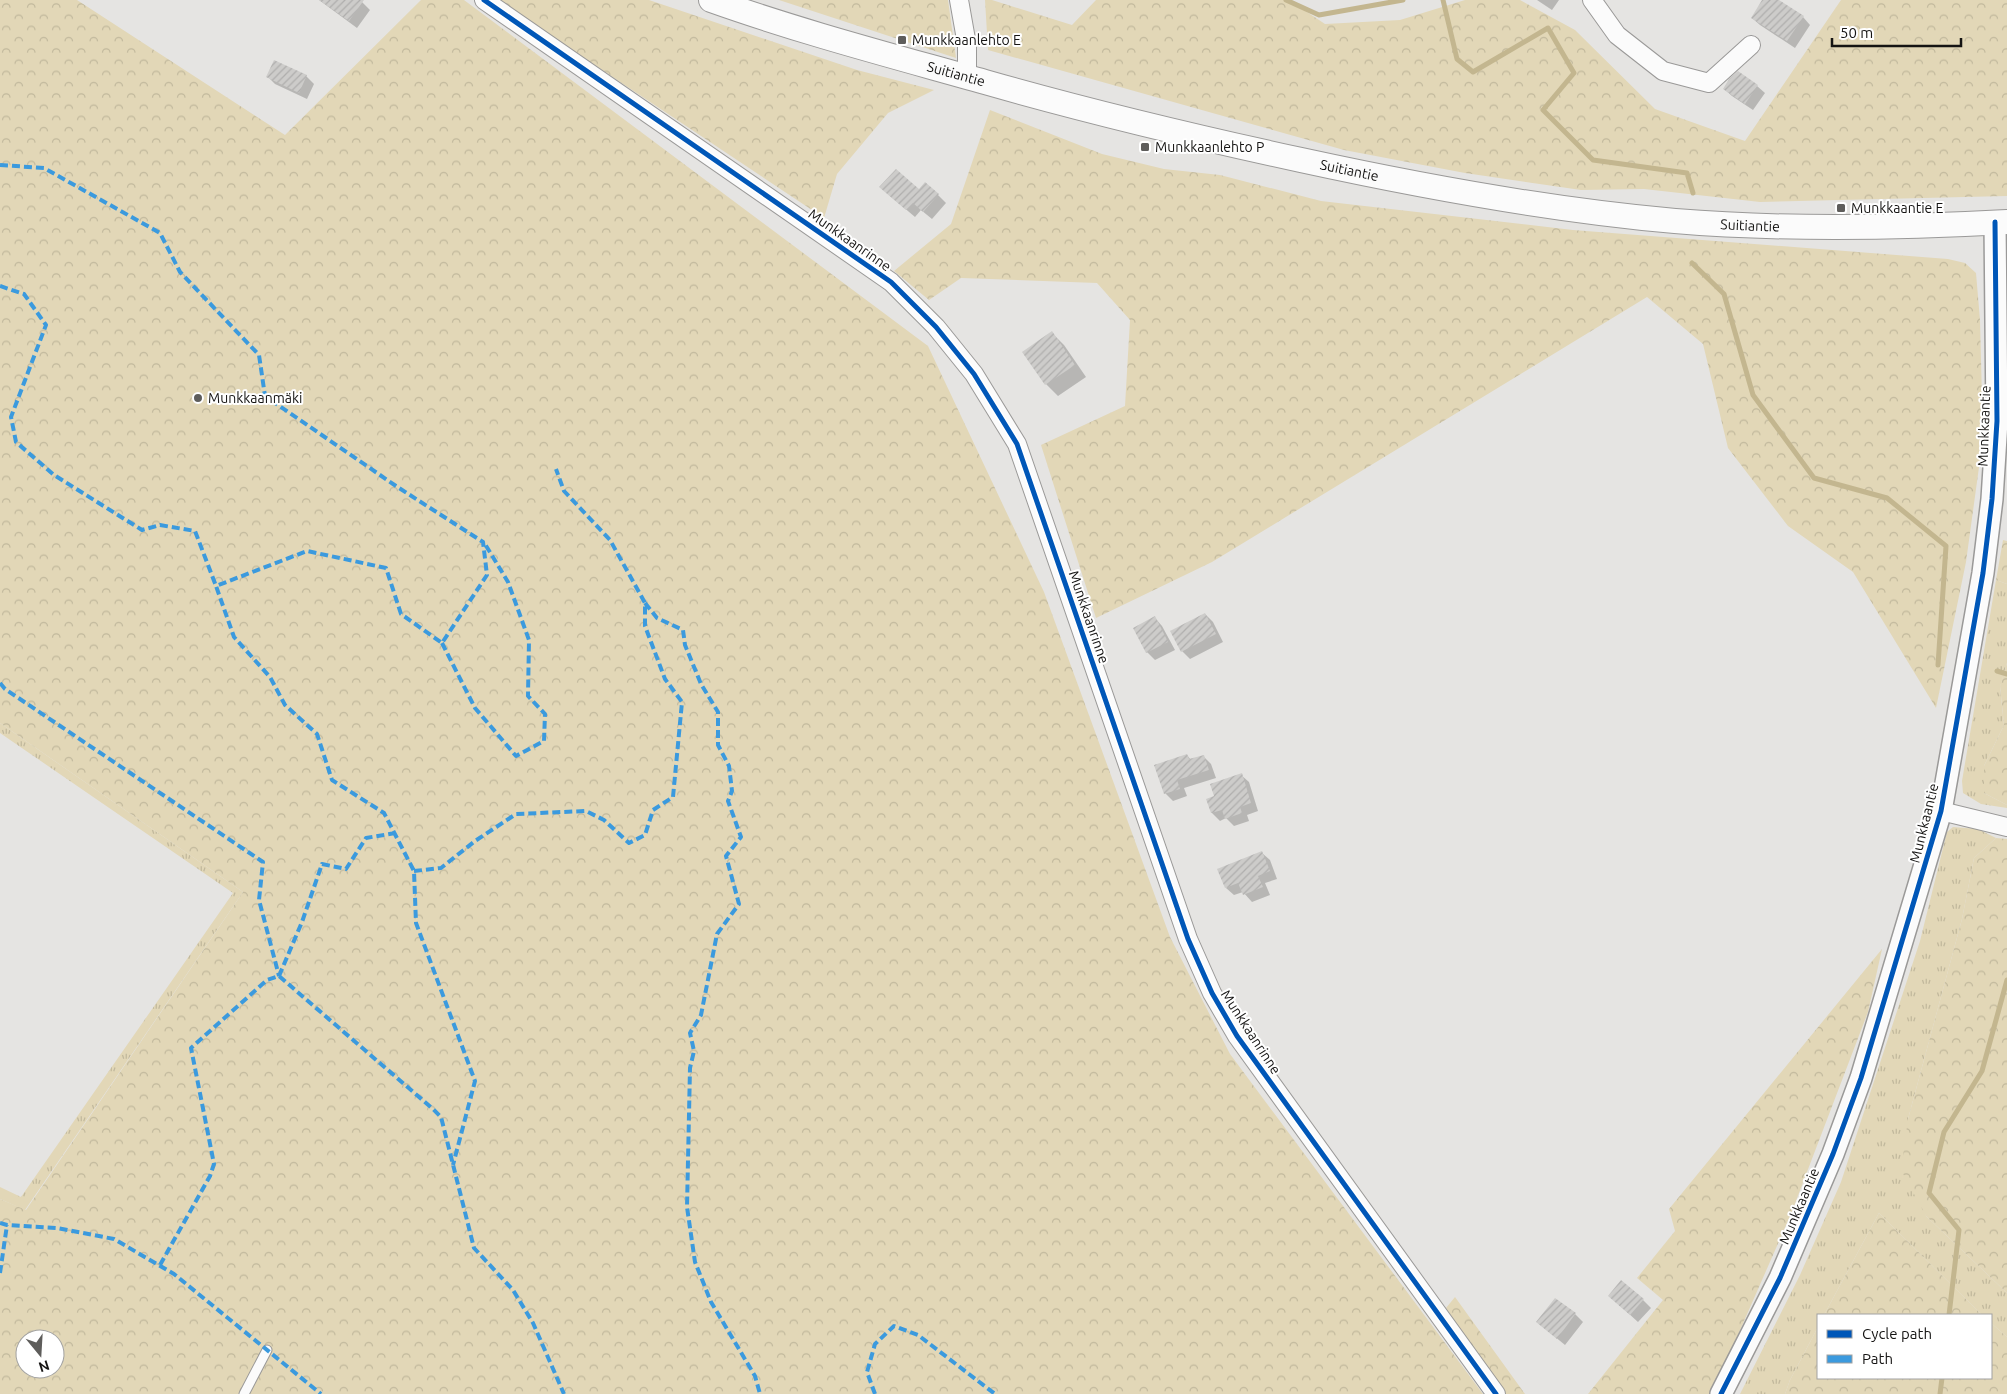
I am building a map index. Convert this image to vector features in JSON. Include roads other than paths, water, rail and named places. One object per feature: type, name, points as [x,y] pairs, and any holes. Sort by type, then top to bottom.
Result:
[{"type":"main road","name":"Suitiantie","points":[[711,0],[869,51],[1063,104],[1188,135],[1402,182],[1597,213],[1678,221],[1845,227],[2001,222]]},
{"type":"street","name":"Munkkaanrinne","points":[[484,0],[891,282],[936,327],[974,374],[1017,444],[1188,939],[1212,993],[1237,1036],[1496,1394]]},
{"type":"street","points":[[959,0],[967,45],[967,77]]},
{"type":"street","points":[[1592,0],[1617,35],[1663,71],[1709,83],[1751,45]]},
{"type":"street","name":"Munkkaantie","points":[[1721,1394],[1780,1278],[1836,1146],[1861,1078],[1941,811],[1983,573],[1992,499],[1997,421],[2001,222]]},
{"type":"street","points":[[1941,811],[2007,826]]},
{"type":"lane","points":[[244,1394],[267,1350]]},
{"type":"waterway","points":[[1286,0],[1319,15],[1403,0]]},
{"type":"waterway","points":[[1443,0],[1457,59],[1473,72],[1548,28],[1574,73],[1543,110],[1593,160],[1687,173],[1693,193]]},
{"type":"waterway","points":[[1692,263],[1724,294],[1753,395],[1814,478],[1887,498],[1946,546],[1938,665]]},
{"type":"waterway","points":[[1997,671],[2007,674]]},
{"type":"waterway","points":[[1949,1314],[1959,1230],[1929,1193],[1944,1132],[1982,1071],[2007,980]]},
{"type":"waterway","points":[[1940,1394],[1942,1379]]},
{"type":"place","name":"Munkkaanlehto E","points":[[902,40]]},
{"type":"place","name":"Munkkaanlehto P","points":[[1145,147]]},
{"type":"place","name":"Munkkaantie E","points":[[1841,208]]},
{"type":"place","name":"Munkkaanmäki","points":[[198,398]]}]
